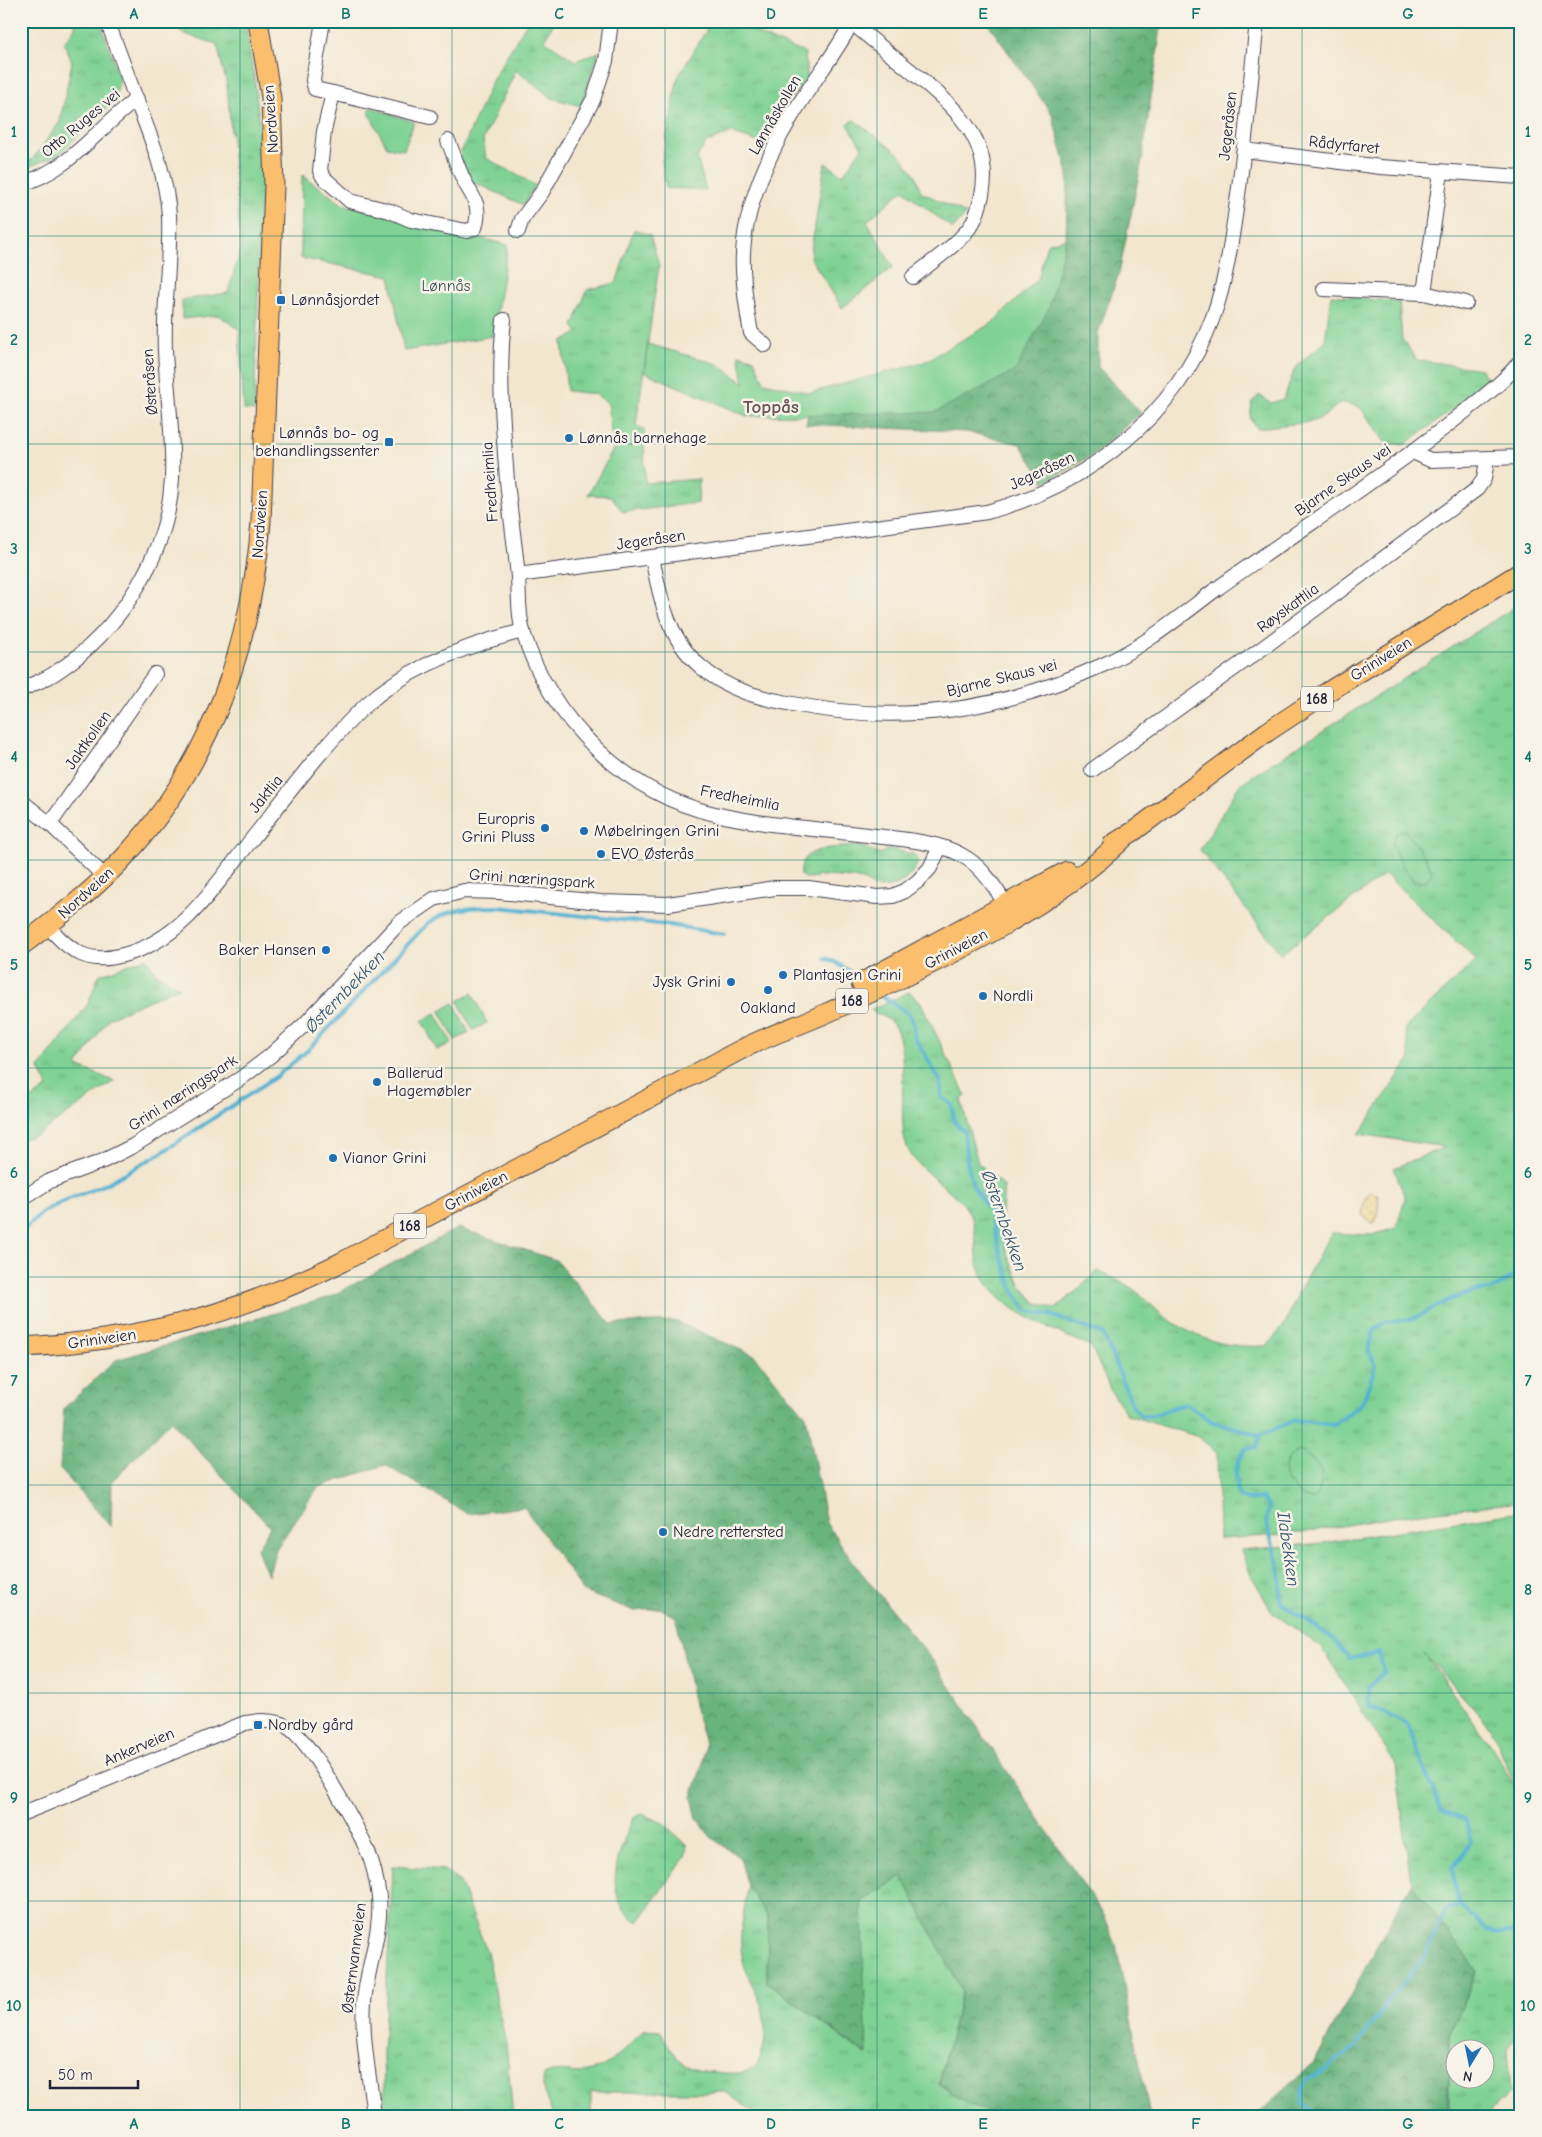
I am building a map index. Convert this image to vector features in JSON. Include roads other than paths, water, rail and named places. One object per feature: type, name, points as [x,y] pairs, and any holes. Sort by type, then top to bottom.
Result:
[{"type":"main road","name":"Nordveien","points":[[21,946],[48,926],[105,876],[135,846],[163,809],[208,732],[237,659],[255,586],[261,521],[274,186],[271,98],[258,21]]},
{"type":"main road","name":"Griniveien","points":[[21,1347],[101,1340],[168,1328],[237,1308],[283,1290],[342,1262],[773,1033],[789,1020],[1087,871],[1123,839],[1267,732],[1521,572]]},
{"type":"street","name":"Østeråsen","points":[[21,690],[54,674],[70,662],[90,645],[118,613],[151,562],[164,526],[169,502],[173,455],[165,312],[168,214],[158,155],[107,21]]},
{"type":"street","points":[[323,21],[312,80],[315,88],[430,117]]},
{"type":"street","points":[[518,231],[522,219],[542,192],[593,100],[606,61],[612,21]]},
{"type":"street","name":"Jegeråsen","points":[[518,575],[987,512],[1012,505],[1050,490],[1100,462],[1152,415],[1183,374],[1202,340],[1223,281],[1233,233],[1244,150],[1257,21]]},
{"type":"street","name":"Lønnåskollen","points":[[765,345],[751,333],[743,268],[746,232],[756,190],[769,156],[788,120],[852,22],[961,114],[976,138],[983,159],[984,186],[981,203],[972,224],[950,247],[912,277]]},
{"type":"street","points":[[333,93],[324,131],[320,171],[324,178],[350,200],[390,211],[411,220],[467,231],[475,228],[478,218],[477,200],[462,176],[448,141]]},
{"type":"street","name":"Otto Ruges vei","points":[[21,184],[47,174],[68,161],[120,111],[136,99]]},
{"type":"street","name":"Rådyrfaret","points":[[1244,150],[1331,162],[1521,177]]},
{"type":"street","points":[[1424,293],[1441,172]]},
{"type":"street","points":[[1324,289],[1424,293],[1466,303]]},
{"type":"street","name":"Fredheimlia","points":[[504,320],[502,399],[510,520],[518,575],[523,631],[545,680],[570,720],[589,742],[616,767],[643,784],[680,803],[714,814],[940,847],[956,852],[978,866],[988,877],[1010,911]]},
{"type":"street","name":"Bjarne Skaus vei","points":[[652,558],[666,618],[672,630],[700,667],[726,684],[757,697],[854,715],[915,715],[976,706],[1049,687],[1106,664],[1152,639],[1216,590],[1413,452],[1481,399],[1521,360]]},
{"type":"street","points":[[1413,452],[1430,460],[1521,458]]},
{"type":"street","name":"Røyskattlia","points":[[1092,770],[1260,650],[1477,489],[1484,480],[1487,460]]},
{"type":"street","name":"Jaktlia","points":[[48,926],[56,936],[79,954],[108,960],[138,952],[168,936],[194,911],[333,740],[367,704],[393,682],[440,659],[523,631]]},
{"type":"street","name":"Jaktkollen","points":[[50,824],[155,674]]},
{"type":"street","points":[[21,801],[50,824],[105,876]]},
{"type":"street","name":"Grini næringspark","points":[[21,1199],[50,1181],[133,1146],[240,1079],[270,1056],[305,1024],[399,923],[434,899],[464,892],[499,892],[601,902],[668,904],[783,888],[808,888],[877,897],[893,896],[905,891],[930,868],[940,847]]},
{"type":"street","name":"Ankerveien","points":[[21,1814],[234,1727],[256,1721],[273,1722]]},
{"type":"street","name":"Østernvannveien","points":[[273,1722],[292,1730],[311,1750],[368,1852],[374,1870],[379,1896],[378,1918],[365,1994],[364,2024],[374,2116]]},
{"type":"waterway","name":"Østernbekken","points":[[21,1232],[43,1212],[64,1201],[104,1185],[158,1155],[277,1076],[308,1050],[427,924],[444,915],[469,908],[498,907],[669,925],[724,934]]},
{"type":"waterway","name":"Østernbekken","points":[[825,958],[837,963],[850,972]]},
{"type":"waterway","name":"Østernbekken","points":[[882,996],[909,1014],[914,1025],[914,1036],[941,1082],[941,1097],[952,1105],[954,1122],[964,1131],[967,1161],[973,1186],[989,1209],[1001,1255],[1013,1290],[1027,1311],[1051,1315],[1103,1334],[1133,1406],[1141,1416],[1154,1415],[1187,1404],[1211,1421],[1260,1435],[1295,1420],[1334,1425],[1363,1402],[1376,1365],[1368,1351],[1374,1331],[1385,1322],[1413,1319],[1449,1300],[1475,1291],[1491,1290],[1521,1272]]},
{"type":"waterway","name":"Ilabekken","points":[[1260,1435],[1257,1447],[1245,1449],[1238,1461],[1237,1483],[1239,1497],[1247,1500],[1262,1498],[1269,1508],[1266,1520],[1280,1572],[1281,1603],[1332,1638],[1349,1659],[1379,1653],[1384,1672],[1369,1686],[1369,1706],[1408,1724],[1429,1782],[1442,1810],[1466,1821],[1471,1843],[1452,1868],[1459,1905]]},
{"type":"waterway","points":[[1459,1905],[1486,1929],[1493,1932],[1501,1933],[1521,1929]]},
{"type":"waterway","points":[[1313,2116],[1313,2112],[1302,2104],[1301,2091],[1307,2080],[1355,2048],[1411,1972],[1423,1961],[1445,1911],[1459,1905]]},
{"type":"place","name":"Lønnåsjordet","points":[[281,300]]},
{"type":"place","name":"Lønnås barnehage","points":[[569,438]]},
{"type":"place","name":"Lønnås bo- og behandlingssenter","points":[[389,442]]},
{"type":"place","name":"Europris Grini Pluss","points":[[545,828]]},
{"type":"place","name":"Møbelringen Grini","points":[[584,831]]},
{"type":"place","name":"EVO Østerås","points":[[601,854]]},
{"type":"place","name":"Baker Hansen","points":[[326,950]]},
{"type":"place","name":"Plantasjen Grini","points":[[783,975]]},
{"type":"place","name":"Jysk Grini","points":[[731,982]]},
{"type":"place","name":"Oakland","points":[[768,990]]},
{"type":"place","name":"Nordli","points":[[983,996]]},
{"type":"place","name":"Ballerud Hagemøbler","points":[[377,1082]]},
{"type":"place","name":"Vianor Grini","points":[[333,1158]]},
{"type":"place","name":"Nedre rettersted","points":[[663,1532]]},
{"type":"place","name":"Nordby gård","points":[[258,1725]]},
{"type":"district","name":"Toppås","points":[[771,407]]},
{"type":"park label","name":"Lønnås","points":[[446,286]]}]
